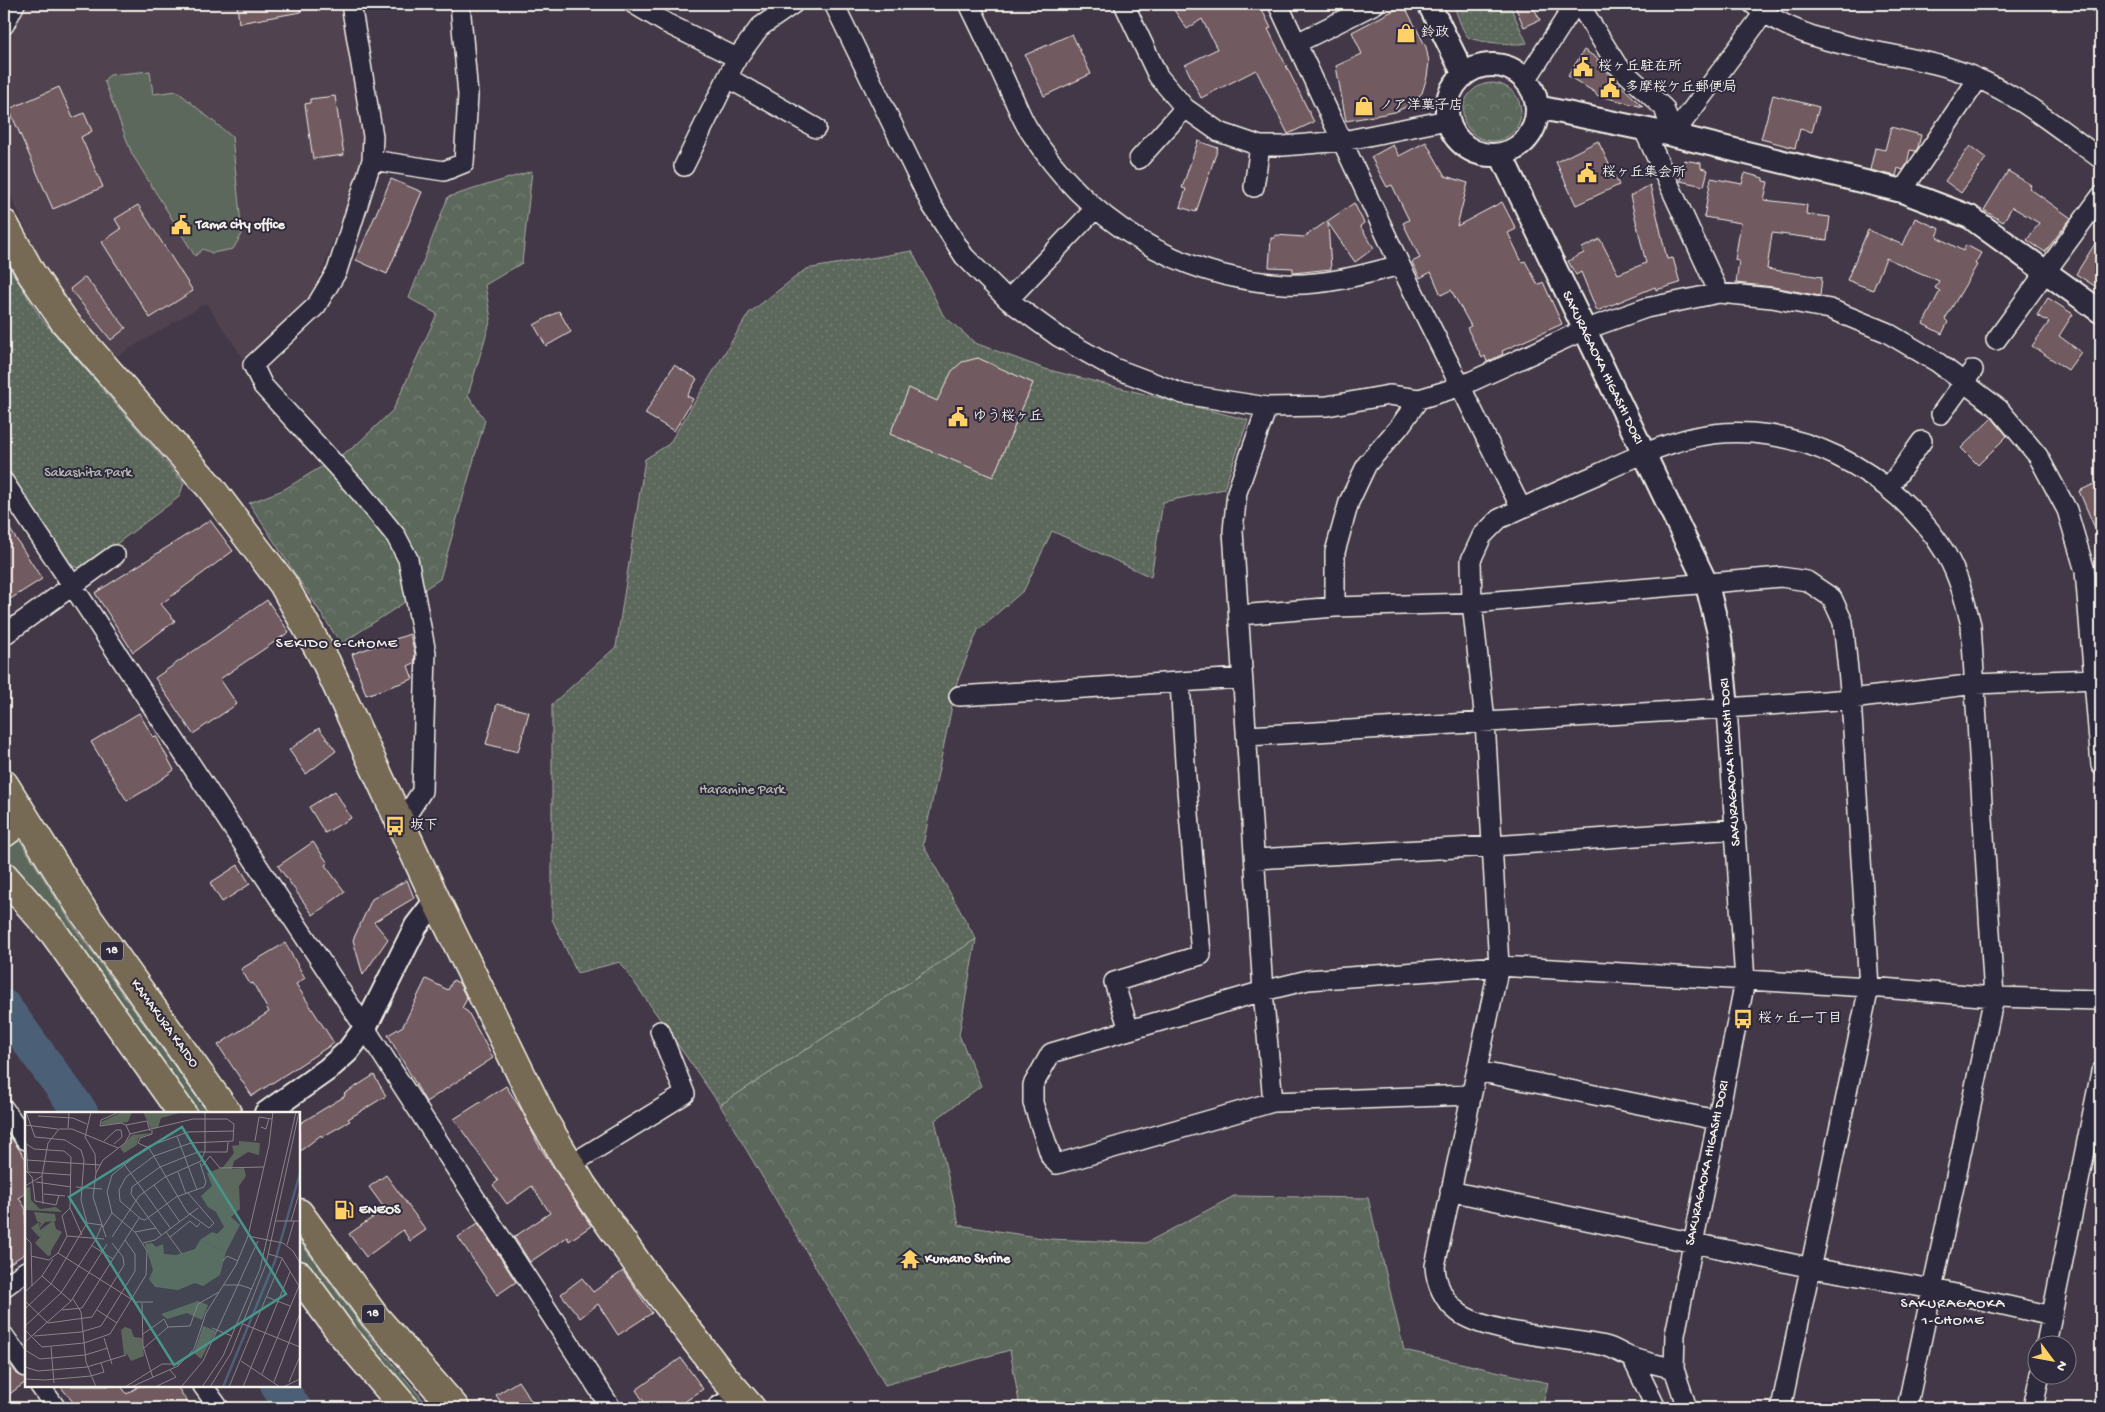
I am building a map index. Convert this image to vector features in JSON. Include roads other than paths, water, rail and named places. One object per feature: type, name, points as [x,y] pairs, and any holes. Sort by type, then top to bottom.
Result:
[{"type":"main road","points":[[4,224],[31,273],[64,321],[210,487],[283,584],[326,662],[436,900],[544,1122],[570,1165],[736,1404]]},
{"type":"main road","name":"KAMAKURA KAIDO","points":[[4,784],[14,825],[83,911],[226,1112]]},
{"type":"main road","points":[[4,876],[54,933],[181,1112]]},
{"type":"main road","name":"18","points":[[300,1214],[375,1317],[455,1408]]},
{"type":"main road","points":[[300,1276],[342,1334],[405,1408]]},
{"type":"street","points":[[4,25],[15,4]]},
{"type":"street","points":[[352,4],[373,136],[372,160],[337,271],[316,306],[253,365],[263,386],[360,492],[396,536],[408,559],[426,653],[422,791],[401,824]]},
{"type":"street","points":[[372,160],[444,171],[464,163],[468,94],[460,4]]},
{"type":"street","points":[[634,4],[666,23],[737,58]]},
{"type":"street","points":[[684,166],[737,58],[760,27],[793,4]]},
{"type":"street","points":[[834,4],[931,204],[964,256],[1008,300],[1060,337],[1114,368],[1182,394],[1267,407],[1328,406],[1389,395],[1419,399],[1460,387],[1584,330],[1646,308],[1719,293],[1772,298],[1830,309],[1886,332],[1937,362],[1968,377],[1999,409],[2038,456],[2067,510],[2086,571],[2101,764]]},
{"type":"street","points":[[969,4],[1028,129],[1061,175],[1094,210],[1142,244],[1217,275],[1285,284],[1340,280],[1400,265]]},
{"type":"street","points":[[1124,4],[1158,76],[1184,108],[1218,132],[1260,146],[1284,146],[1343,140],[1447,120]]},
{"type":"street","points":[[1278,4],[1400,265],[1521,508]]},
{"type":"street","points":[[1297,43],[1374,4]]},
{"type":"street","points":[[1429,4],[1464,75]]},
{"type":"street","points":[[1526,80],[1577,4],[1618,65],[1664,108],[1673,135]]},
{"type":"street","points":[[1673,135],[1759,8],[1794,30],[1953,69],[1978,79],[2009,93],[2101,159]]},
{"type":"street","points":[[1490,65],[1504,66],[1526,80],[1534,92],[1537,107],[1536,120],[1528,137],[1514,150],[1501,155],[1487,156],[1473,152],[1452,133],[1447,120],[1449,94],[1464,75],[1478,67],[1490,65]]},
{"type":"street","points":[[728,78],[816,128]]},
{"type":"street","points":[[1902,192],[1978,79]]},
{"type":"street","points":[[1537,107],[1673,135],[1902,192],[1970,217],[2101,312]]},
{"type":"street","points":[[1139,159],[1184,108]]},
{"type":"street","points":[[1644,130],[1719,293]]},
{"type":"street","points":[[1254,187],[1260,146]]},
{"type":"street","name":"SAKURAGAOKA HIGASHI DORI","points":[[1501,155],[1707,585],[1720,636],[1736,829],[1745,981],[1674,1335],[1674,1369],[1687,1408]]},
{"type":"street","points":[[1996,340],[2101,196]]},
{"type":"street","points":[[1008,300],[1094,210]]},
{"type":"street","points":[[1941,414],[1968,377]]},
{"type":"street","points":[[1334,607],[1335,552],[1350,502],[1367,464],[1400,426],[1419,399]]},
{"type":"street","points":[[1267,407],[1237,492],[1233,531],[1263,991],[1273,1102]]},
{"type":"street","points":[[1674,1369],[1632,1358],[1607,1347],[1473,1321],[1458,1313],[1442,1293],[1435,1266],[1498,966],[1485,721],[1472,603],[1471,560],[1482,536],[1499,519],[1521,508],[1643,453],[1694,437],[1736,432],[1783,437],[1832,452],[1889,487],[1926,527],[1946,554],[1961,588],[1971,626],[1994,997],[1907,1408]]},
{"type":"street","points":[[1889,487],[1922,441]]},
{"type":"street","points":[[4,482],[365,1028],[611,1408]]},
{"type":"street","points":[[4,635],[115,555]]},
{"type":"street","points":[[1239,615],[1334,607],[1472,603],[1707,585],[1781,577],[1807,581],[1832,598],[1842,622],[1851,698],[1869,987],[1812,1268],[1781,1408]]},
{"type":"street","points":[[959,696],[1242,678]]},
{"type":"street","points":[[1247,736],[1727,708],[1851,698],[1976,684],[2094,678]]},
{"type":"street","points":[[1129,1030],[1114,982],[1200,955],[1180,683]]},
{"type":"street","points":[[1255,859],[1492,846],[1736,829]]},
{"type":"street","points":[[267,1112],[328,1070],[348,1050],[365,1028],[416,926],[436,900]]},
{"type":"street","points":[[1470,1095],[1273,1102],[1057,1164],[1050,1157],[1033,1103],[1033,1085],[1042,1065],[1051,1053],[1263,991],[1308,980],[1498,966],[1869,987],[1994,997],[2099,1000],[2101,998]]},
{"type":"street","points":[[570,1165],[685,1094],[660,1031]]},
{"type":"street","points":[[1477,1070],[1718,1120]]},
{"type":"street","points":[[2048,1334],[2101,1072]]},
{"type":"street","points":[[4,1109],[25,1139]]},
{"type":"street","points":[[1450,1191],[1812,1268],[1933,1289],[2052,1316]]},
{"type":"street","points":[[4,1287],[25,1272]]},
{"type":"street","points":[[4,1336],[25,1366]]},
{"type":"street","points":[[1632,1358],[1656,1408]]},
{"type":"street","points":[[2033,1408],[2038,1384]]},
{"type":"street","points":[[41,1387],[56,1408]]},
{"type":"street","points":[[204,1387],[219,1408]]},
{"type":"waterway","points":[[4,1007],[80,1112]]},
{"type":"waterway","points":[[279,1387],[294,1408]]},
{"type":"place","name":"鈴政","points":[[1406,33]]},
{"type":"place","name":"桜ヶ丘駐在所","points":[[1583,67]]},
{"type":"place","name":"多摩桜ケ丘郵便局","points":[[1610,88]]},
{"type":"place","name":"ノア洋菓子店","points":[[1364,106]]},
{"type":"place","name":"桜ヶ丘集会所","points":[[1587,173]]},
{"type":"place","name":"Tama city office","points":[[181,225]]},
{"type":"place","name":"ゆう桜ヶ丘","points":[[958,417]]},
{"type":"place","name":"坂下","points":[[395,826]]},
{"type":"place","name":"桜ヶ丘一丁目","points":[[1743,1019]]},
{"type":"place","name":"ENEOS","points":[[344,1210]]},
{"type":"place","name":"Kumano Shrine","points":[[910,1259]]},
{"type":"district","name":"SEKIDO 6-CHOME","points":[[337,644]]},
{"type":"district","name":"SAKURAGAOKA 1-CHOME","points":[[1953,1312]]},
{"type":"park label","name":"Sakashita Park","points":[[88,473]]},
{"type":"park label","name":"Haramine Park","points":[[742,790]]}]
